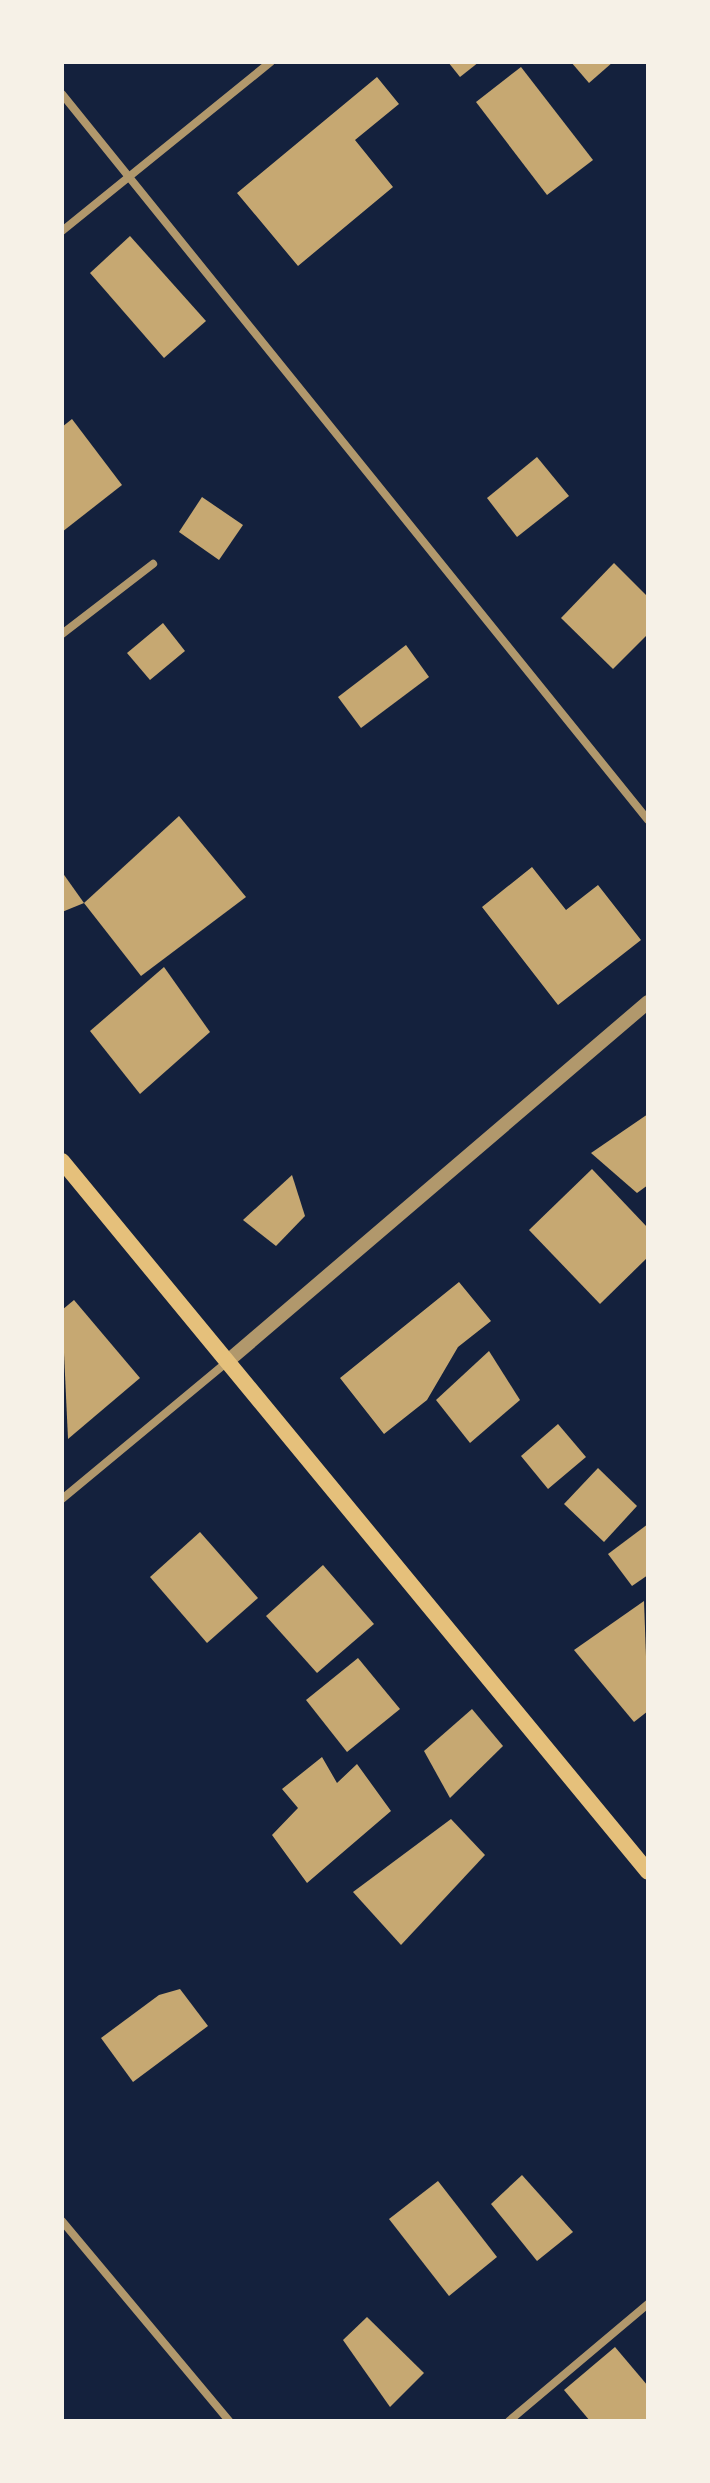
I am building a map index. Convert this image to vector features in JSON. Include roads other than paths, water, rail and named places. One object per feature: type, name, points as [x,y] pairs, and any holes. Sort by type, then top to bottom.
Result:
[{"type":"main road","points":[[62,1161],[648,1872]]},
{"type":"street","points":[[62,231],[271,62]]},
{"type":"street","points":[[62,94],[130,174],[648,820]]},
{"type":"street","points":[[62,634],[153,564]]},
{"type":"street","points":[[62,1499],[648,1002]]},
{"type":"street","points":[[62,2221],[229,2421]]},
{"type":"street","points":[[509,2421],[648,2304]]}]
